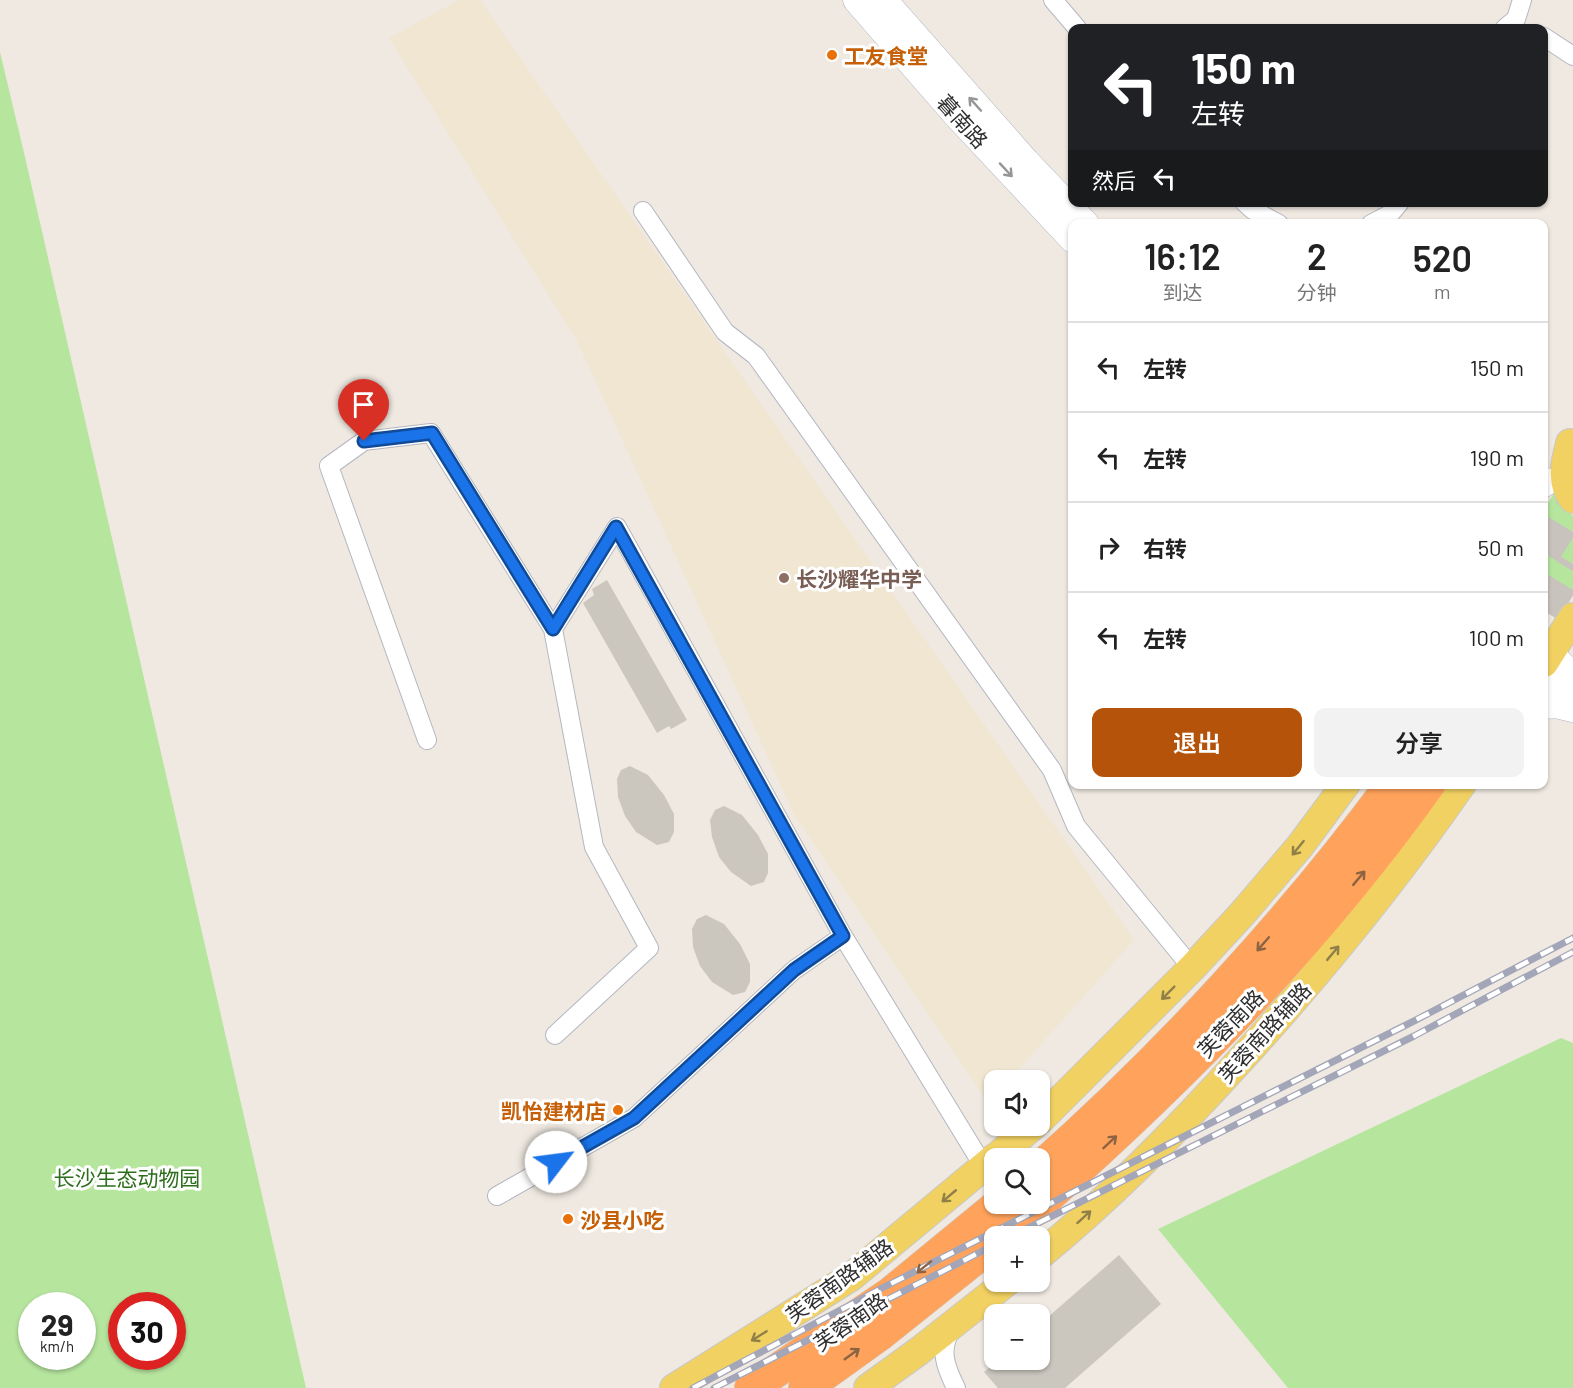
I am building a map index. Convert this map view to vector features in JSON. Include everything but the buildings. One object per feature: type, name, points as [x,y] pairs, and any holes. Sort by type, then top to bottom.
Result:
[{"type":"highway","name":"芙蓉南路","points":[[1050,1159],[1076,1136],[1248,961],[1311,889],[1388,789]]},
{"type":"highway","name":"芙蓉南路","points":[[1014,1226],[1152,1103],[1222,1032],[1369,866],[1425,789]]},
{"type":"highway","name":"芙蓉南路","points":[[751,1388],[890,1294],[988,1214]]},
{"type":"highway","name":"芙蓉南路","points":[[805,1388],[880,1334],[984,1251]]},
{"type":"main road","name":"暮南路","points":[[856,0],[963,123],[1068,235]]},
{"type":"main road","name":"暮南路","points":[[884,0],[1026,161],[1068,205]]},
{"type":"main road","name":"暮南路","points":[[1070,207],[1081,219]]},
{"type":"main road","points":[[1548,477],[1571,440]]},
{"type":"main road","points":[[1571,440],[1564,471],[1565,484],[1573,498]]},
{"type":"main road","points":[[1573,617],[1554,655],[1573,702]]},
{"type":"main road","points":[[1554,655],[1573,676]]},
{"type":"main road","points":[[1548,706],[1573,709]]},
{"type":"main road","points":[[1050,1110],[1192,968],[1278,871],[1342,789]]},
{"type":"main road","name":"芙蓉南路辅路","points":[[1050,1246],[1137,1169],[1257,1041],[1356,925],[1458,789]]},
{"type":"main road","name":"芙蓉南路辅路","points":[[1007,1148],[1021,1136]]},
{"type":"main road","name":"芙蓉南路辅路","points":[[674,1388],[850,1277],[984,1167]]},
{"type":"main road","points":[[868,1388],[994,1292]]},
{"type":"street","points":[[1053,0],[1074,24]]},
{"type":"street","points":[[1517,24],[1522,0]]},
{"type":"street","points":[[1548,40],[1573,56]]},
{"type":"street","points":[[1249,207],[1269,219]]},
{"type":"street","points":[[1380,219],[1390,214],[1396,207]]},
{"type":"street","points":[[643,211],[725,332],[756,356],[1052,770],[1076,826],[1192,968]]},
{"type":"street","points":[[426,740],[329,466],[364,441],[432,433],[553,629],[594,847],[649,948],[555,1035]]},
{"type":"street","points":[[553,629],[616,527],[843,936],[984,1150]]},
{"type":"street","points":[[497,1196],[634,1118],[794,970],[843,936]]},
{"type":"street","points":[[956,1323],[944,1343],[943,1353],[948,1372],[956,1388]]},
{"type":"shaded area","name":"长沙耀华中学","points":[[459,0],[480,0],[1134,940],[1018,1070],[984,1070],[984,1097],[795,816],[577,341],[389,38]]},
{"type":"green space","name":"长沙生态动物园","points":[[0,52],[25,157],[306,1388],[0,1388]]},
{"type":"green space","points":[[1555,491],[1573,516],[1573,591],[1560,606],[1548,608],[1548,503]]},
{"type":"green space","points":[[1561,1038],[1573,1043],[1573,1388],[1288,1388],[1158,1229]]},
{"type":"tunnel","points":[[1548,547],[1573,506]]},
{"type":"tunnel","points":[[1548,605],[1573,564]]},
{"type":"railway","points":[[693,1388],[882,1288],[1412,1022],[1573,938]]},
{"type":"railway","points":[[1032,1226],[1414,1036],[1573,952]]},
{"type":"railway","points":[[714,1388],[984,1250]]},
{"type":"place","name":"工友食堂","points":[[832,55]]},
{"type":"place","name":"长沙耀华中学","points":[[784,578]]},
{"type":"place","name":"凯怡建材店","points":[[618,1110]]},
{"type":"place","name":"沙县小吃","points":[[568,1219]]},
{"type":"route","points":[[364,441],[432,433],[553,629],[616,527],[843,936],[794,970],[634,1118],[556,1162]]}]
